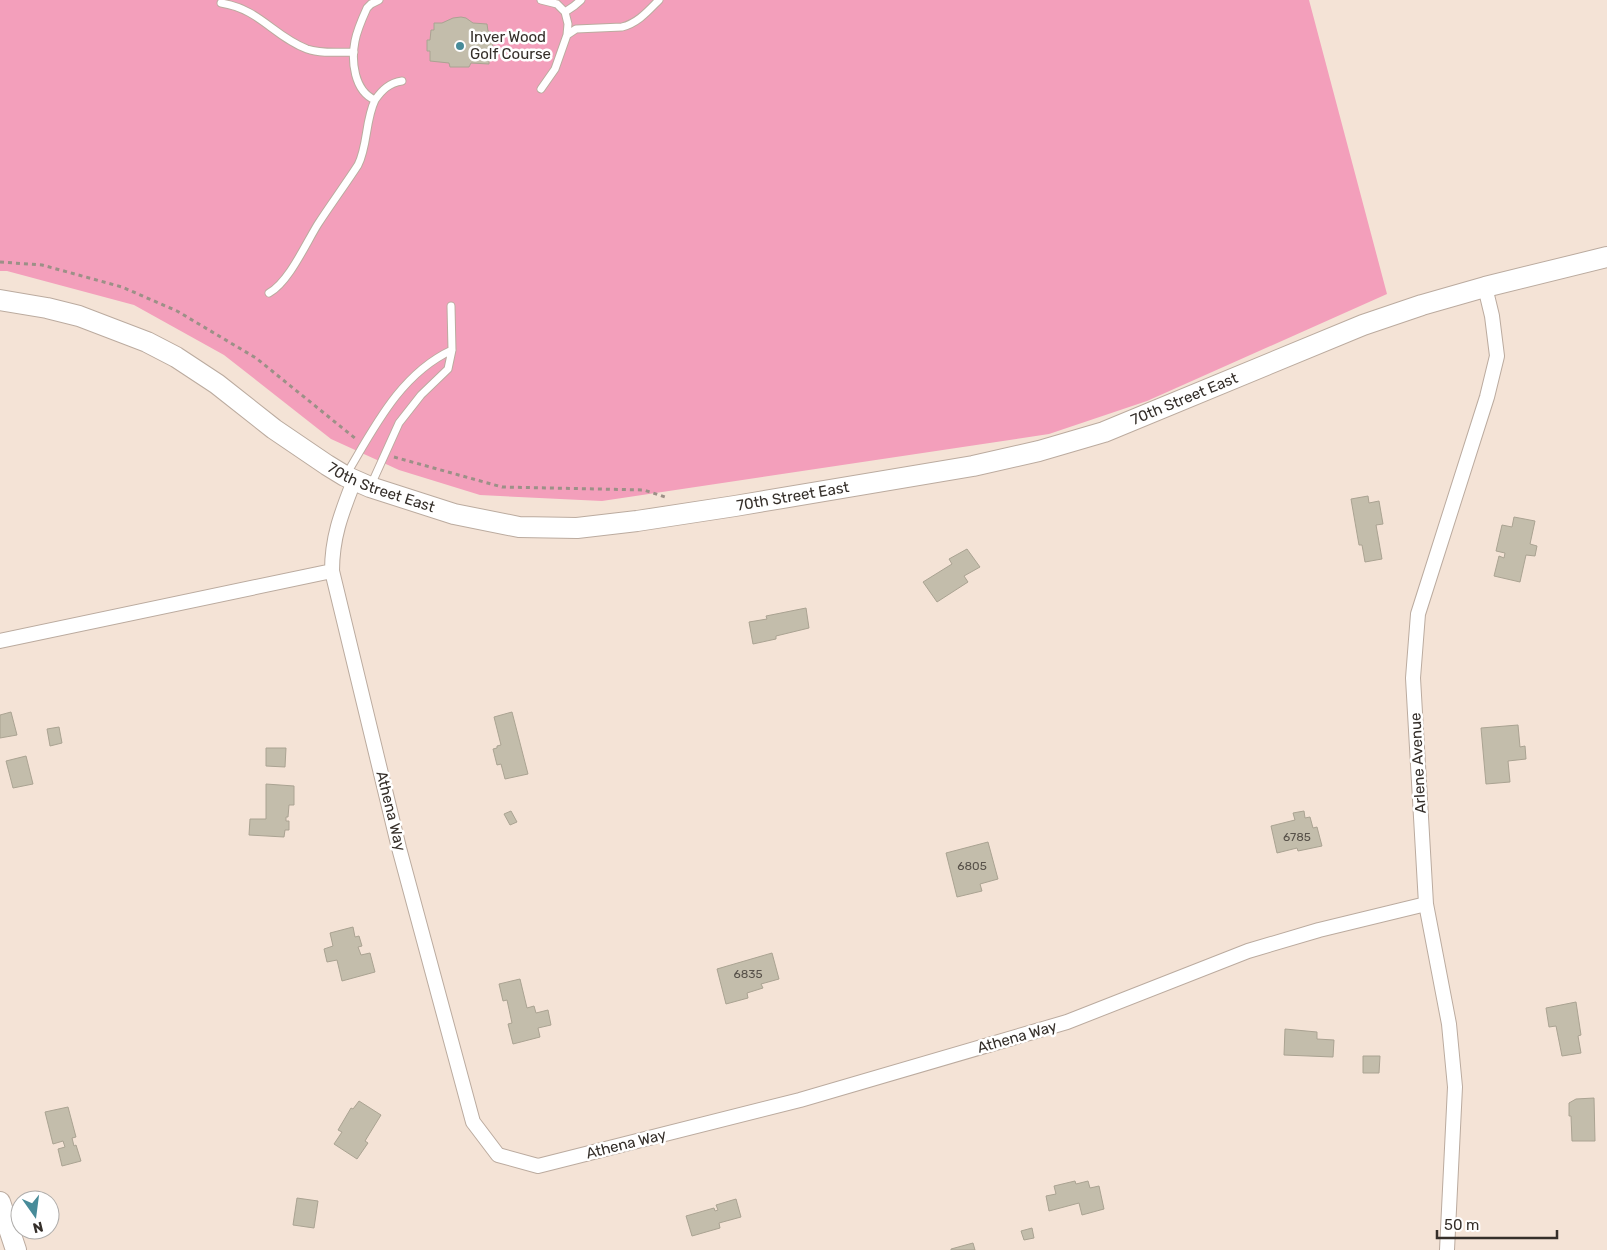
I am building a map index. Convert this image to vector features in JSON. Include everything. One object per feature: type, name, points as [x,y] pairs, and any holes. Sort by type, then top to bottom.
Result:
[{"type":"main road","name":"70th Street East","points":[[0,300],[79,316],[147,342],[176,357],[217,384],[274,429],[357,481],[454,514],[519,527],[577,528],[720,508],[963,467],[1039,450],[1104,432],[1363,325],[1485,287],[1607,258]]},
{"type":"main road","points":[[0,1202],[16,1250]]},
{"type":"street","name":"Arlene Avenue","points":[[1447,1250],[1455,1087],[1449,1024],[1426,904],[1413,678],[1418,614],[1487,398],[1497,356],[1492,316],[1485,287]]},
{"type":"street","name":"Athena Way","points":[[357,481],[339,520],[332,551],[332,571],[399,848],[473,1122],[498,1155],[538,1166],[800,1100],[1067,1022],[1248,951],[1319,930],[1426,904]]},
{"type":"street","points":[[0,641],[332,571]]},
{"type":"lane","points":[[375,100],[365,93],[356,78],[353,61],[354,42],[367,8],[370,2],[379,0]]},
{"type":"lane","points":[[541,0],[557,4],[564,12],[568,24],[567,35],[555,69],[541,89]]},
{"type":"lane","points":[[564,12],[581,0]]},
{"type":"lane","points":[[567,35],[576,29],[629,25],[642,17],[659,0]]},
{"type":"lane","points":[[221,4],[237,7],[249,12],[306,49],[313,51],[354,52]]},
{"type":"lane","points":[[268,292],[276,289],[296,262],[318,224],[358,166],[370,110],[375,100],[390,84],[402,81]]},
{"type":"lane","points":[[357,481],[384,455],[399,423],[421,395],[448,369],[452,350],[451,306]]},
{"type":"lane","points":[[357,481],[364,446],[389,404],[404,386],[437,357],[452,350]]},
{"type":"path","points":[[0,262],[42,265],[122,287],[177,311],[256,358],[364,446]]},
{"type":"path","points":[[384,455],[502,487],[644,490],[669,499]]},
{"type":"shaded area","name":"Inver Wood Golf Course","points":[[0,0],[1309,0],[1387,294],[1147,401],[1049,434],[602,501],[480,495],[399,470],[331,439],[224,355],[134,305],[7,271],[0,271]]},
{"type":"building","name":"Inver Wood Golf Course","points":[[461,17],[473,23],[487,24],[488,31],[491,32],[490,42],[493,42],[492,52],[489,52],[489,64],[471,63],[469,67],[450,67],[449,63],[430,61],[430,51],[427,51],[427,40],[430,40],[431,30],[434,30],[434,23],[442,23]]},
{"type":"building","points":[[1368,496],[1369,503],[1379,501],[1383,524],[1376,525],[1382,559],[1365,562],[1362,545],[1359,545],[1351,499]]},
{"type":"building","points":[[1514,517],[1535,521],[1530,544],[1537,546],[1535,556],[1526,555],[1520,582],[1494,576],[1499,556],[1504,558],[1505,553],[1496,551],[1502,525],[1512,527]]},
{"type":"building","points":[[967,549],[980,567],[964,576],[968,582],[937,602],[923,582],[952,564],[949,559]]},
{"type":"building","points":[[806,608],[809,628],[776,636],[776,639],[753,644],[749,622],[767,619],[766,616]]},
{"type":"building","points":[[11,712],[17,735],[0,738],[0,715]]},
{"type":"building","points":[[512,712],[528,774],[505,779],[501,764],[497,765],[493,749],[501,745],[494,717]]},
{"type":"building","points":[[1518,725],[1520,747],[1525,746],[1526,759],[1508,761],[1510,782],[1486,784],[1481,728]]},
{"type":"building","points":[[59,727],[62,743],[50,746],[47,729]]},
{"type":"building","points":[[266,748],[286,748],[285,767],[266,766]]},
{"type":"building","points":[[26,756],[33,784],[13,788],[6,761]]},
{"type":"building","points":[[266,784],[294,786],[294,805],[289,805],[286,821],[289,821],[289,830],[285,830],[284,837],[249,835],[250,819],[266,819]]},
{"type":"building","points":[[511,811],[517,822],[510,825],[504,814]]},
{"type":"building","points":[[1304,811],[1305,818],[1310,817],[1313,828],[1317,827],[1322,846],[1298,851],[1297,848],[1277,853],[1271,826],[1295,820],[1293,813]]},
{"type":"building","points":[[988,842],[998,879],[980,884],[982,891],[957,897],[946,853]]},
{"type":"building","points":[[353,927],[355,937],[359,936],[362,946],[358,947],[361,955],[370,953],[375,972],[342,981],[337,960],[327,962],[324,949],[333,946],[330,933]]},
{"type":"building","points":[[772,953],[779,979],[761,984],[763,988],[747,993],[748,998],[726,1004],[717,969]]},
{"type":"building","points":[[520,979],[527,1008],[534,1006],[536,1013],[548,1010],[551,1025],[538,1028],[540,1037],[513,1044],[508,1024],[512,1023],[507,1000],[503,1001],[499,984]]},
{"type":"building","points":[[1576,1002],[1581,1035],[1578,1036],[1581,1053],[1562,1056],[1556,1026],[1549,1027],[1546,1008]]},
{"type":"building","points":[[1285,1029],[1317,1032],[1317,1039],[1334,1040],[1333,1057],[1284,1055]]},
{"type":"building","points":[[1363,1056],[1380,1056],[1379,1073],[1363,1073]]},
{"type":"building","points":[[1594,1098],[1595,1141],[1572,1141],[1569,1103],[1576,1099]]},
{"type":"building","points":[[359,1101],[381,1115],[365,1141],[368,1143],[357,1159],[334,1144],[342,1132],[338,1130],[351,1108],[353,1109]]},
{"type":"building","points":[[68,1107],[76,1137],[72,1138],[81,1161],[62,1166],[58,1149],[65,1147],[63,1141],[53,1144],[45,1112]]},
{"type":"building","points":[[1075,1181],[1076,1184],[1088,1181],[1090,1188],[1099,1186],[1104,1209],[1082,1215],[1079,1203],[1049,1211],[1046,1196],[1056,1194],[1054,1186]]},
{"type":"building","points":[[297,1198],[318,1201],[314,1228],[293,1225]]},
{"type":"building","points":[[736,1199],[741,1217],[719,1223],[720,1228],[692,1236],[686,1216],[714,1208],[715,1211],[718,1210],[716,1205]]},
{"type":"building","points":[[1032,1228],[1034,1238],[1024,1240],[1021,1231]]},
{"type":"building","points":[[973,1243],[975,1250],[951,1250],[951,1249]]},
{"type":"place","name":"Inver Wood Golf Course","points":[[460,46]]}]
